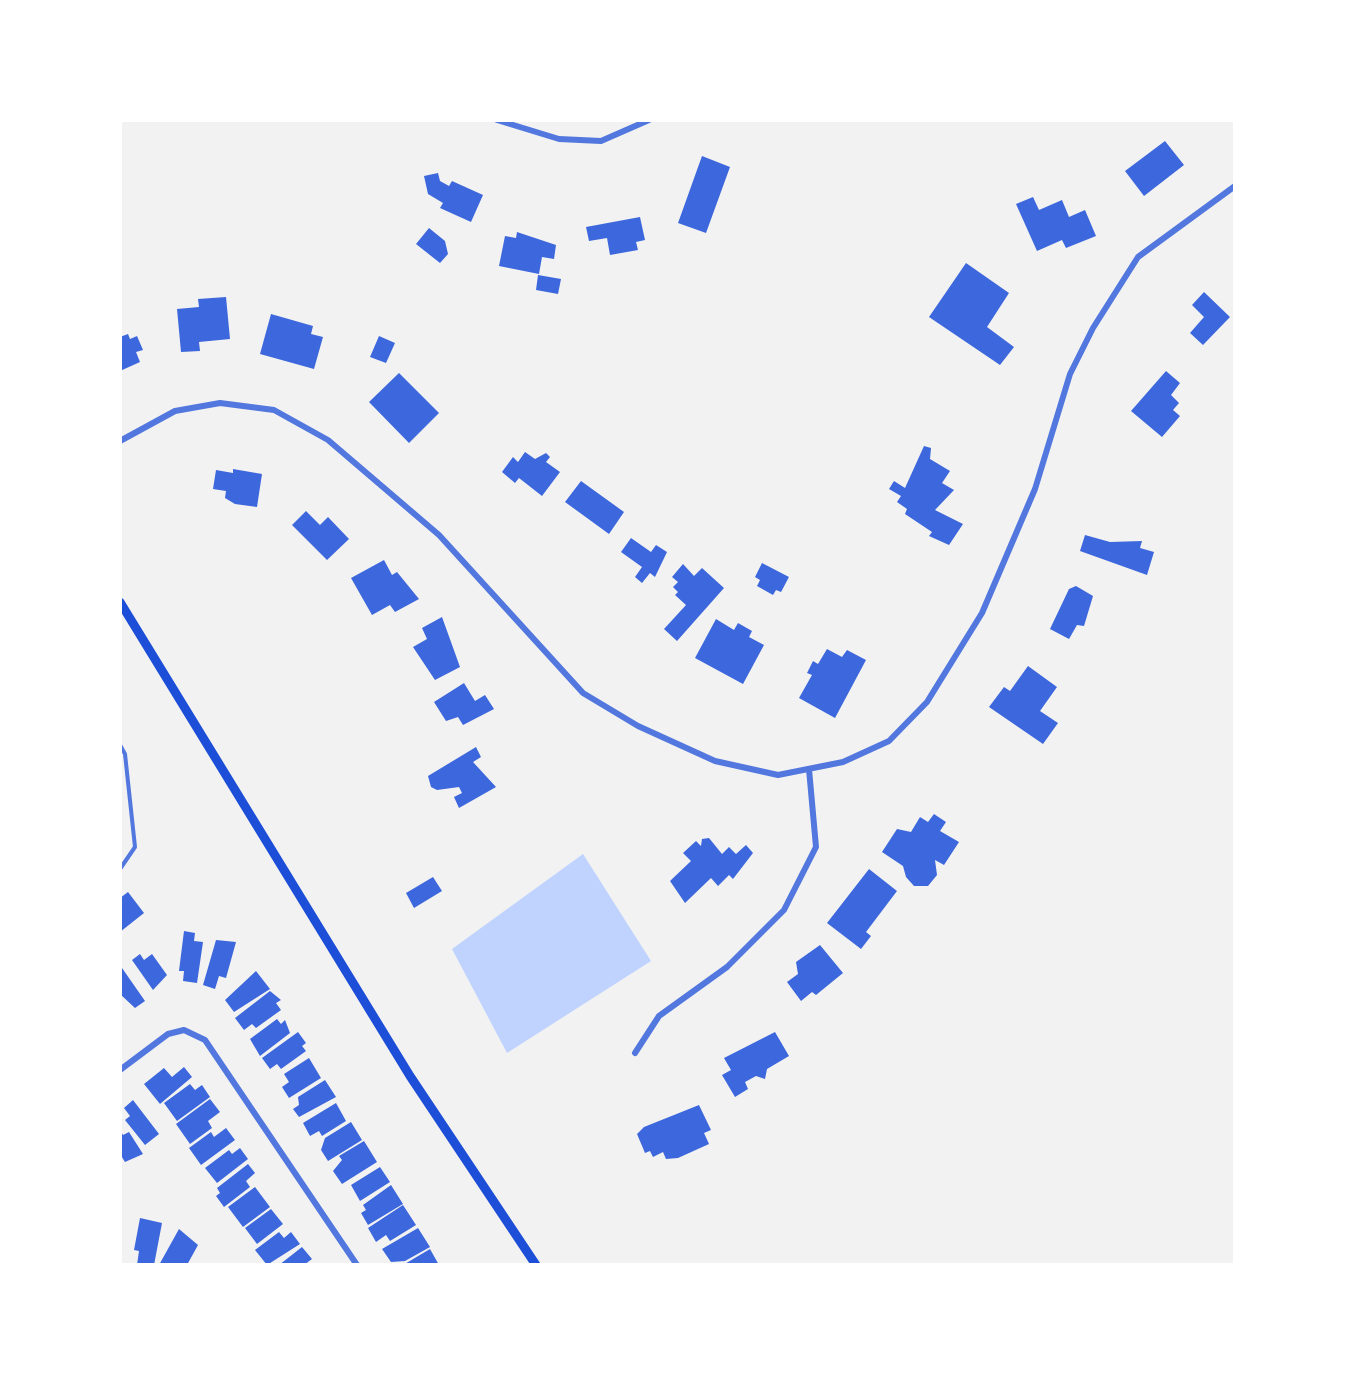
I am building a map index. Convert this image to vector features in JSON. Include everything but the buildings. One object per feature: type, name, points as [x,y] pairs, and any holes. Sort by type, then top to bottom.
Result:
[{"type":"main road","points":[[120,602],[410,1076],[536,1265]]},
{"type":"street","points":[[497,120],[560,139],[601,142],[649,120]]},
{"type":"street","points":[[120,441],[175,411],[220,403],[274,410],[328,440],[439,535],[583,692],[638,726],[715,761],[778,775],[842,762],[889,741],[927,702],[982,613],[1035,489],[1070,374],[1092,328],[1138,258],[1235,186]]},
{"type":"street","points":[[635,1052],[658,1016],[727,967],[784,910],[816,847],[809,768]]},
{"type":"street","points":[[120,1070],[168,1034],[184,1030],[205,1040],[357,1265]]},
{"type":"lane","points":[[120,745],[126,754],[134,847],[120,870]]},
{"type":"water","points":[[583,854],[651,961],[507,1053],[452,949]]}]
